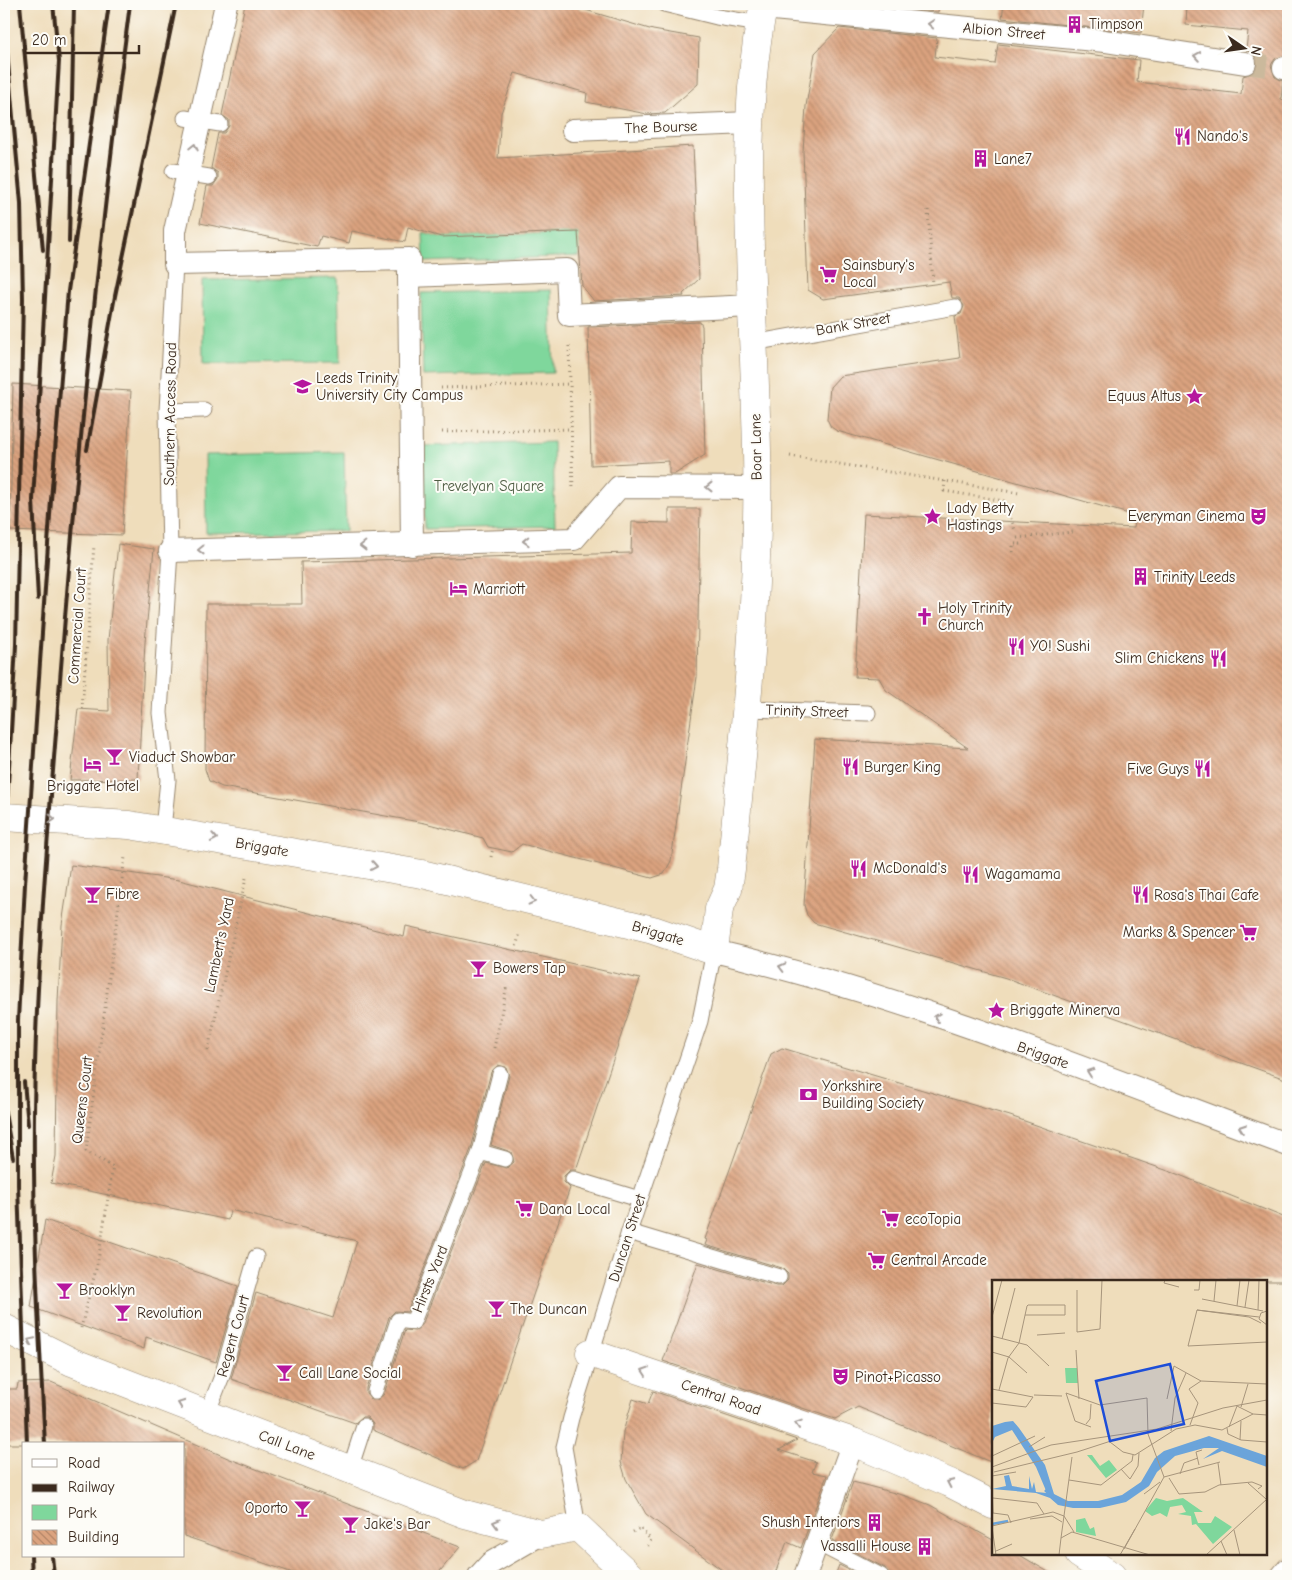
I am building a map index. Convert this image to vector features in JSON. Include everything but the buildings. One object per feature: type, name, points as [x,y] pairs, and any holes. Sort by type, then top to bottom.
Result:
[{"type":"street","name":"Southern Access Road","points":[[175,264],[176,231],[202,121],[226,4]]},
{"type":"street","name":"Albion Street","points":[[762,12],[1104,41],[1245,63]]},
{"type":"street","name":"Boar Lane","points":[[714,951],[719,910],[728,889],[754,631],[757,451],[749,226],[750,123],[754,62],[762,12]]},
{"type":"street","name":"The Bourse","points":[[573,130],[750,123]]},
{"type":"street","points":[[175,264],[409,259],[406,412],[412,545]]},
{"type":"street","points":[[409,276],[567,270],[569,315],[751,306]]},
{"type":"street","points":[[170,551],[574,539],[619,487],[757,488]]},
{"type":"street","name":"Briggate","points":[[4,817],[163,829],[422,874],[653,930],[714,951],[800,971],[982,1032],[1288,1145]]},
{"type":"street","name":"Call Lane","points":[[4,1328],[72,1362],[465,1514],[541,1534],[578,1527]]},
{"type":"street","name":"Central Road","points":[[590,1353],[853,1442],[950,1483],[992,1504]]},
{"type":"street","points":[[805,1576],[853,1442]]},
{"type":"street","points":[[578,1527],[630,1576]]},
{"type":"street","points":[[479,1576],[491,1563],[541,1534]]},
{"type":"street","points":[[1080,1555],[1112,1576]]},
{"type":"street","points":[[1282,1576],[1288,1569]]},
{"type":"lane","points":[[664,4],[717,17],[762,12]]},
{"type":"lane","name":"Southern Access Road","points":[[163,829],[168,780],[160,713],[170,551],[167,411],[175,264]]},
{"type":"lane","name":"Bank Street","points":[[752,343],[955,307]]},
{"type":"lane","points":[[167,411],[204,410]]},
{"type":"lane","name":"Trinity Street","points":[[747,709],[868,713]]},
{"type":"lane","name":"Duncan Street","points":[[578,1527],[564,1447],[590,1353],[628,1232],[700,1021],[714,951]]},
{"type":"lane","name":"Hirsts Yard","points":[[375,1391],[398,1320],[413,1322],[480,1152],[500,1074]]},
{"type":"lane","points":[[480,1152],[505,1160]]},
{"type":"lane","points":[[573,1179],[640,1199]]},
{"type":"lane","points":[[628,1232],[779,1277]]},
{"type":"lane","name":"Regent Court","points":[[207,1414],[222,1376],[256,1257]]},
{"type":"lane","points":[[350,1469],[364,1426]]},
{"type":"lane","points":[[817,1544],[881,1576]]},
{"type":"path","points":[[928,210],[936,309]]},
{"type":"path","points":[[569,315],[574,539]]},
{"type":"path","points":[[434,388],[570,384]]},
{"type":"path","points":[[435,433],[572,429]]},
{"type":"path","points":[[757,451],[1018,493]]},
{"type":"path","points":[[945,481],[944,492],[1005,501],[1015,530]]},
{"type":"path","points":[[1017,538],[1073,532]]},
{"type":"path","points":[[1013,552],[1012,544],[1025,544]]},
{"type":"path","name":"Commercial Court","points":[[82,709],[94,545]]},
{"type":"path","name":"Queens Court","points":[[72,1362],[98,1261],[113,1168],[86,1151],[129,825]]},
{"type":"path","name":"Lambert's Yard","points":[[208,1050],[253,845]]},
{"type":"path","points":[[500,1074],[492,1064],[499,1016],[507,985]]},
{"type":"path","points":[[632,1532],[640,1528],[651,1540],[646,1548]]},
{"type":"green space","points":[[423,232],[441,237],[579,232],[580,256],[424,262]]},
{"type":"green space","points":[[338,278],[340,363],[203,364],[202,280]]},
{"type":"green space","points":[[551,290],[553,373],[423,376],[421,293]]},
{"type":"green space","name":"Trevelyan Square","points":[[553,442],[555,526],[425,529],[422,446]]},
{"type":"green space","points":[[344,452],[346,531],[206,533],[205,455]]},
{"type":"tunnel","points":[[1245,63],[1284,68]]},
{"type":"railway","points":[[20,4],[43,250]]},
{"type":"railway","points":[[38,599],[33,500],[59,61],[53,4]]},
{"type":"railway","points":[[69,242],[74,4]]},
{"type":"railway","points":[[27,1442],[18,1185],[18,1020],[25,884],[51,500],[68,291],[109,4]]},
{"type":"railway","points":[[45,1442],[35,1208],[34,1113],[36,1024],[46,858],[79,459],[107,186],[130,4]]},
{"type":"railway","points":[[87,450],[115,296],[176,4]]},
{"type":"railway","points":[[4,20],[21,203],[23,299],[16,645],[4,854]]},
{"type":"railway","points":[[24,1082],[28,1125]]},
{"type":"railway","points":[[4,1107],[13,1158]]},
{"type":"railway","points":[[31,1558],[32,1576]]},
{"type":"railway","points":[[52,1558],[54,1576]]},
{"type":"place","name":"Timpson","points":[[1075,24]]},
{"type":"place","name":"Nando's","points":[[1183,136]]},
{"type":"place","name":"Lane7","points":[[980,159]]},
{"type":"place","name":"Sainsbury's Local","points":[[829,274]]},
{"type":"place","name":"Leeds Trinity University City Campus","points":[[302,387]]},
{"type":"place","name":"Equus Altus","points":[[1195,396]]},
{"type":"place","name":"Everyman Cinema","points":[[1259,516]]},
{"type":"place","name":"Lady Betty Hastings","points":[[933,517]]},
{"type":"place","name":"Trinity Leeds","points":[[1140,577]]},
{"type":"place","name":"Marriott","points":[[459,589]]},
{"type":"place","name":"Holy Trinity Church","points":[[924,617]]},
{"type":"place","name":"YO! Sushi","points":[[1016,646]]},
{"type":"place","name":"Slim Chickens","points":[[1218,658]]},
{"type":"place","name":"Viaduct Showbar","points":[[115,757]]},
{"type":"place","name":"Briggate Hotel","points":[[93,765]]},
{"type":"place","name":"Burger King","points":[[850,767]]},
{"type":"place","name":"Five Guys","points":[[1203,769]]},
{"type":"place","name":"McDonald's","points":[[859,868]]},
{"type":"place","name":"Wagamama","points":[[971,874]]},
{"type":"place","name":"Fibre","points":[[92,894]]},
{"type":"place","name":"Rosa's Thai Cafe","points":[[1140,895]]},
{"type":"place","name":"Marks & Spencer","points":[[1249,932]]},
{"type":"place","name":"Bowers Tap","points":[[479,968]]},
{"type":"place","name":"Briggate Minerva","points":[[996,1010]]},
{"type":"place","name":"Yorkshire Building Society","points":[[808,1095]]},
{"type":"place","name":"Dana Local","points":[[525,1209]]},
{"type":"place","name":"ecoTopia","points":[[891,1219]]},
{"type":"place","name":"Central Arcade","points":[[877,1260]]},
{"type":"place","name":"Brooklyn","points":[[65,1290]]},
{"type":"place","name":"The Duncan","points":[[496,1309]]},
{"type":"place","name":"Revolution","points":[[123,1313]]},
{"type":"place","name":"Call Lane Social","points":[[285,1373]]},
{"type":"place","name":"Pinot+Picasso","points":[[841,1377]]},
{"type":"place","name":"Oporto","points":[[302,1508]]},
{"type":"place","name":"Shush Interiors","points":[[874,1522]]},
{"type":"place","name":"Jake's Bar","points":[[350,1524]]},
{"type":"place","name":"Vassalli House","points":[[925,1546]]}]
